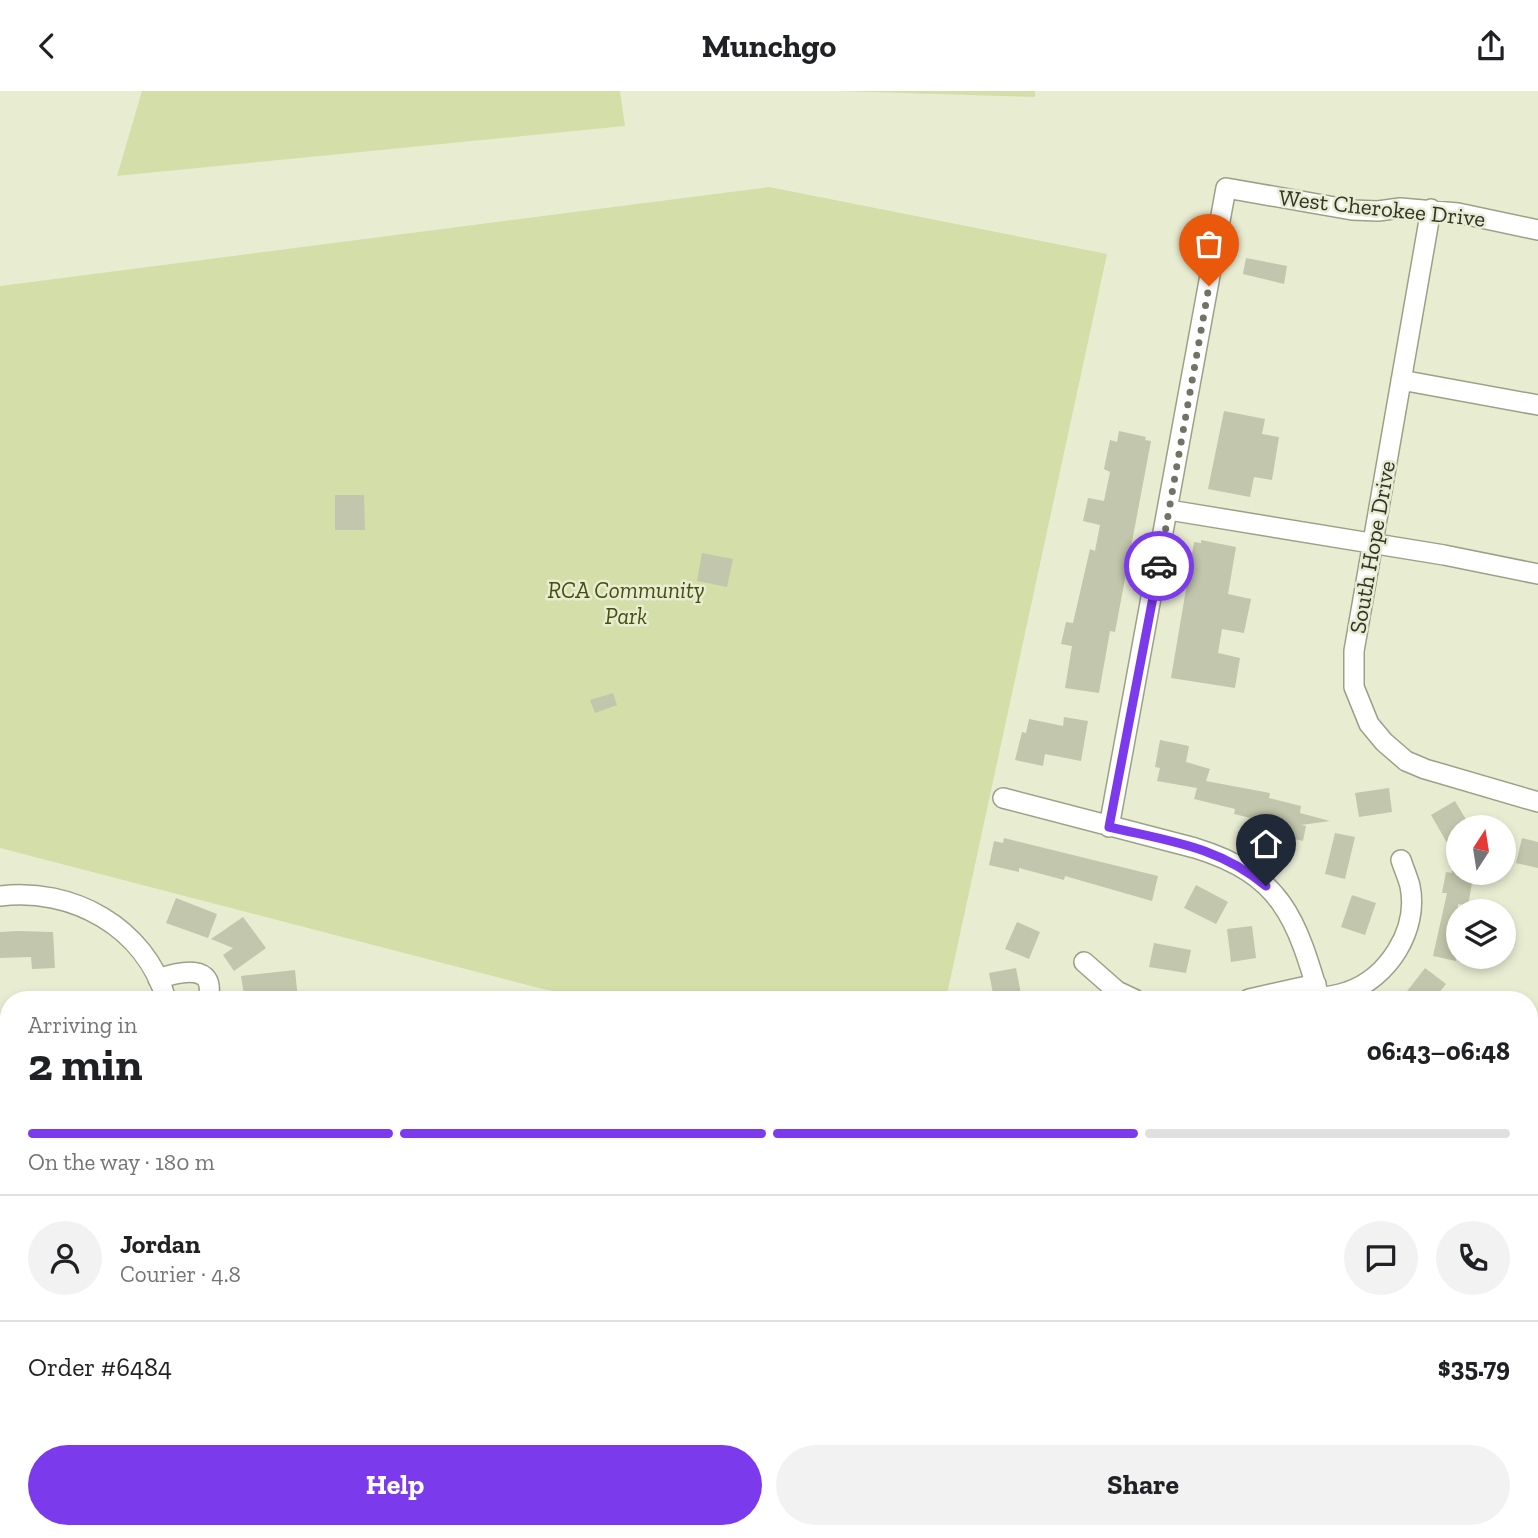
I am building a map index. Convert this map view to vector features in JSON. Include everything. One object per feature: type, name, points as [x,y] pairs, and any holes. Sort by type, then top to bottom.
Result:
[{"type":"street","name":"West Cherokee Drive","points":[[1169,510],[1226,188],[1352,210],[1431,209],[1538,230]]},
{"type":"street","name":"South Hope Drive","points":[[1431,209],[1354,651],[1354,687],[1369,724],[1384,742],[1406,761],[1538,802]]},
{"type":"street","points":[[1401,380],[1538,405]]},
{"type":"street","points":[[1109,827],[1169,510],[1538,574]]},
{"type":"street","points":[[1003,798],[1219,855],[1253,875],[1279,899],[1289,913],[1306,950],[1318,991]]},
{"type":"street","points":[[1349,991],[1369,981],[1389,963],[1398,950],[1409,918],[1410,902],[1410,887],[1401,860]]},
{"type":"street","points":[[0,896],[46,896],[75,903],[99,914],[131,939],[149,963],[163,991]]},
{"type":"street","points":[[1084,962],[1116,991]]},
{"type":"street","points":[[158,979],[177,972],[194,972],[204,977],[209,985],[209,991]]},
{"type":"green space","points":[[142,91],[620,91],[625,126],[117,176]]},
{"type":"green space","points":[[839,91],[1035,91],[1035,97]]},
{"type":"green space","name":"RCA Community Park","points":[[769,187],[1107,254],[948,991],[553,991],[0,848],[0,286]]},
{"type":"building","points":[[1246,258],[1287,266],[1284,284],[1243,274]]},
{"type":"building","points":[[1224,411],[1265,419],[1262,434],[1279,437],[1272,480],[1254,477],[1250,497],[1208,489]]},
{"type":"building","points":[[1119,431],[1146,437],[1145,440],[1151,441],[1115,632],[1110,631],[1099,693],[1065,688],[1072,646],[1061,644],[1066,622],[1073,623],[1090,549],[1095,551],[1100,525],[1083,521],[1088,498],[1104,501],[1110,472],[1104,469],[1110,440],[1117,442]]},
{"type":"building","points":[[335,495],[364,495],[365,530],[335,530]]},
{"type":"building","points":[[1201,540],[1236,547],[1228,594],[1251,599],[1244,633],[1222,629],[1218,653],[1240,658],[1235,688],[1171,678],[1194,542],[1201,543]]},
{"type":"building","points":[[702,553],[733,559],[727,587],[697,581]]},
{"type":"building","points":[[613,693],[617,705],[595,713],[590,700]]},
{"type":"building","points":[[1064,717],[1088,721],[1081,761],[1045,754],[1043,766],[1015,760],[1022,732],[1026,733],[1029,719],[1063,726]]},
{"type":"building","points":[[1160,740],[1189,746],[1186,762],[1210,769],[1206,781],[1270,793],[1269,798],[1301,806],[1300,813],[1330,821],[1301,825],[1306,826],[1303,841],[1273,834],[1275,824],[1234,814],[1235,809],[1194,799],[1197,788],[1157,781],[1160,768],[1155,767]]},
{"type":"building","points":[[1389,788],[1392,812],[1359,817],[1355,793]]},
{"type":"building","points":[[1455,801],[1463,815],[1446,815],[1446,841],[1431,815]]},
{"type":"building","points":[[1335,833],[1355,837],[1345,879],[1325,874]]},
{"type":"building","points":[[1004,838],[1158,876],[1152,901],[1065,876],[1064,880],[1019,868],[1019,872],[989,865],[994,841],[1003,843]]},
{"type":"building","points":[[1522,838],[1538,842],[1538,868],[1516,863]]},
{"type":"building","points":[[1446,872],[1446,885],[1472,885],[1469,899],[1446,899],[1446,959],[1433,956],[1447,893],[1442,893]]},
{"type":"building","points":[[1196,885],[1228,902],[1216,924],[1184,908]]},
{"type":"building","points":[[1352,895],[1376,903],[1365,935],[1341,927]]},
{"type":"building","points":[[176,898],[217,914],[208,938],[166,923]]},
{"type":"building","points":[[243,917],[266,948],[234,971],[223,955],[233,948],[211,939]]},
{"type":"building","points":[[1017,922],[1040,932],[1029,959],[1005,949]]},
{"type":"building","points":[[1252,926],[1256,958],[1231,962],[1227,929]]},
{"type":"building","points":[[0,932],[53,932],[55,968],[32,969],[31,957],[0,958]]},
{"type":"building","points":[[1154,943],[1191,950],[1186,973],[1149,967]]},
{"type":"building","points":[[1016,968],[1020,991],[992,991],[989,973]]},
{"type":"building","points":[[1425,968],[1446,984],[1440,991],[1407,991]]},
{"type":"building","points":[[295,970],[297,991],[243,991],[241,976]]},
{"type":"way so far","points":[[1159,566],[1209,286]]},
{"type":"route","points":[[1159,566],[1109,827],[1219,855],[1238,865],[1266,886]]}]
